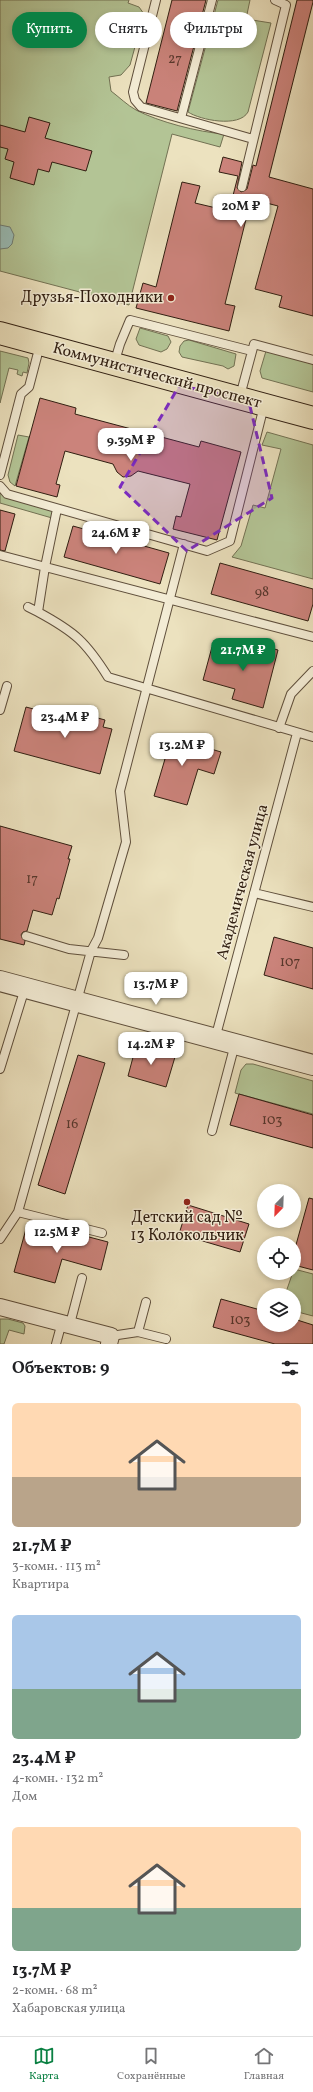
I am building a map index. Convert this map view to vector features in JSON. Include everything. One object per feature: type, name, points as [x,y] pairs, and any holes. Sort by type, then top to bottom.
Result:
[{"type":"main road","name":"Коммунистический проспект","points":[[0,333],[313,418]]},
{"type":"street","points":[[0,981],[313,1065]]},
{"type":"street","points":[[0,1307],[66,1323],[110,1340]]},
{"type":"lane","points":[[156,0],[133,92],[135,100],[141,107],[254,139]]},
{"type":"lane","points":[[181,118],[212,0]]},
{"type":"lane","points":[[242,187],[286,5],[275,0]]},
{"type":"lane","points":[[114,364],[130,320],[252,351]]},
{"type":"lane","points":[[0,475],[21,394],[29,387],[40,344]]},
{"type":"lane","points":[[240,398],[254,344],[313,360]]},
{"type":"lane","points":[[0,486],[7,494],[206,551],[230,541],[264,405]]},
{"type":"lane","points":[[38,612],[45,567],[57,509]]},
{"type":"lane","points":[[0,1239],[18,1212],[91,951],[98,938],[126,842],[120,791],[184,544]]},
{"type":"lane","points":[[0,555],[313,637]]},
{"type":"lane","points":[[28,607],[67,627],[91,649],[108,677],[313,737]]},
{"type":"lane","points":[[279,728],[291,694],[313,671]]},
{"type":"lane","points":[[0,710],[7,686]]},
{"type":"lane","name":"Академическая улица","points":[[215,1039],[297,733]]},
{"type":"lane","points":[[254,893],[313,907]]},
{"type":"lane","points":[[26,936],[69,949],[124,955]]},
{"type":"lane","points":[[0,1069],[26,988]]},
{"type":"lane","points":[[212,1131],[235,1044]]},
{"type":"lane","points":[[18,1212],[102,1233]]},
{"type":"lane","points":[[56,1344],[66,1323],[82,1278]]},
{"type":"lane","points":[[138,1332],[146,1302]]},
{"type":"lane","points":[[110,1340],[138,1332],[166,1339]]},
{"type":"highlighted area","points":[[179,386],[248,398],[272,498],[187,551],[120,487]]},
{"type":"green space","points":[[0,0],[129,0],[128,3],[139,7],[143,12],[95,12],[95,48],[135,48],[130,65],[121,75],[109,77],[111,91],[133,108],[156,119],[191,129],[224,134],[220,147],[172,134],[129,305],[0,271]]},
{"type":"green space","points":[[218,0],[250,0],[247,12],[215,12]]},
{"type":"green space","points":[[257,21],[271,23],[248,112],[237,120],[219,121],[201,118],[188,112],[205,48],[257,48]]},
{"type":"green space","points":[[140,328],[168,336],[171,342],[167,349],[161,352],[139,345],[136,339]]},
{"type":"green space","points":[[189,340],[236,354],[234,366],[228,369],[223,366],[182,357],[179,352],[180,346],[184,341]]},
{"type":"green space","points":[[0,351],[28,358],[29,363],[27,373],[23,372],[22,376],[17,374],[18,370],[9,368],[0,403]]},
{"type":"green space","points":[[266,351],[313,364],[313,392],[262,378],[260,371]]},
{"type":"green space","points":[[267,432],[313,445],[313,579],[232,557],[241,546],[253,505],[265,508],[281,449],[262,445]]},
{"type":"green space","points":[[18,435],[29,437],[15,486],[10,482],[8,475]]},
{"type":"green space","points":[[0,493],[54,510],[52,518],[0,503]]},
{"type":"green space","points":[[246,1064],[253,1064],[313,1081],[313,1114],[235,1093],[241,1070]]},
{"type":"green space","points":[[301,1271],[313,1274],[313,1316],[301,1313],[301,1288],[287,1288],[290,1280],[301,1280]]},
{"type":"green space","points":[[0,1319],[8,1319],[23,1323],[25,1326],[24,1334],[9,1330],[4,1344],[0,1344]]},
{"type":"water","points":[[0,225],[10,227],[14,235],[12,244],[8,248],[0,249]]},
{"type":"building","points":[[172,0],[206,0],[203,12],[170,12],[170,48],[193,48],[177,111],[146,103],[160,48],[162,48],[162,40]]},
{"type":"building","points":[[297,0],[313,0],[313,2],[269,177],[313,189],[313,316],[279,307],[282,296],[255,289],[278,206],[251,199],[225,304],[235,306],[229,331],[136,308],[143,283],[156,287],[182,182],[200,186],[195,203],[229,211],[238,176],[219,172],[223,157],[242,162],[237,188],[241,192],[247,189],[253,165],[256,166]]},
{"type":"building","points":[[29,117],[50,123],[45,138],[92,151],[86,171],[52,162],[49,172],[38,169],[34,185],[10,178],[14,162],[5,159],[8,149],[0,147],[0,125],[25,132]]},
{"type":"building","points":[[40,398],[76,408],[75,414],[199,447],[201,441],[241,452],[217,540],[173,529],[176,516],[181,517],[190,484],[138,471],[131,476],[123,477],[117,472],[113,464],[65,451],[56,484],[60,485],[57,497],[16,486]]},
{"type":"building","points":[[0,510],[15,514],[5,551],[0,550]]},
{"type":"building","points":[[73,526],[169,553],[160,584],[64,557]]},
{"type":"building","points":[[220,563],[313,589],[313,604],[308,621],[211,594]]},
{"type":"building","points":[[248,642],[278,650],[263,708],[232,699],[235,689],[203,680],[212,647],[244,656]]},
{"type":"building","points":[[26,707],[71,719],[73,711],[105,720],[103,727],[112,729],[100,774],[14,751]]},
{"type":"building","points":[[161,734],[221,752],[214,774],[198,769],[187,805],[154,796],[165,759],[155,756]]},
{"type":"building","points":[[0,826],[72,846],[59,899],[57,898],[52,915],[33,910],[27,931],[23,932],[21,935],[25,941],[24,945],[0,939]]},
{"type":"building","points":[[274,937],[313,948],[313,989],[264,975]]},
{"type":"building","points":[[136,1046],[175,1057],[166,1087],[128,1076]]},
{"type":"building","points":[[78,1055],[105,1063],[65,1194],[38,1185]]},
{"type":"building","points":[[239,1094],[313,1115],[313,1148],[230,1125]]},
{"type":"building","points":[[309,1198],[313,1199],[313,1270],[301,1267],[301,1236],[298,1236]]},
{"type":"building","points":[[188,1205],[249,1224],[240,1252],[179,1234]]},
{"type":"building","points":[[26,1229],[67,1240],[70,1232],[108,1242],[101,1270],[62,1259],[55,1283],[14,1272]]},
{"type":"building","points":[[221,1299],[257,1309],[257,1332],[301,1332],[301,1321],[313,1325],[313,1344],[275,1344],[213,1327]]},
{"type":"place","name":"Друзья-Походники","points":[[171,298]]},
{"type":"place","name":"Детский сад № 13 Колокольчик","points":[[187,1202]]}]
